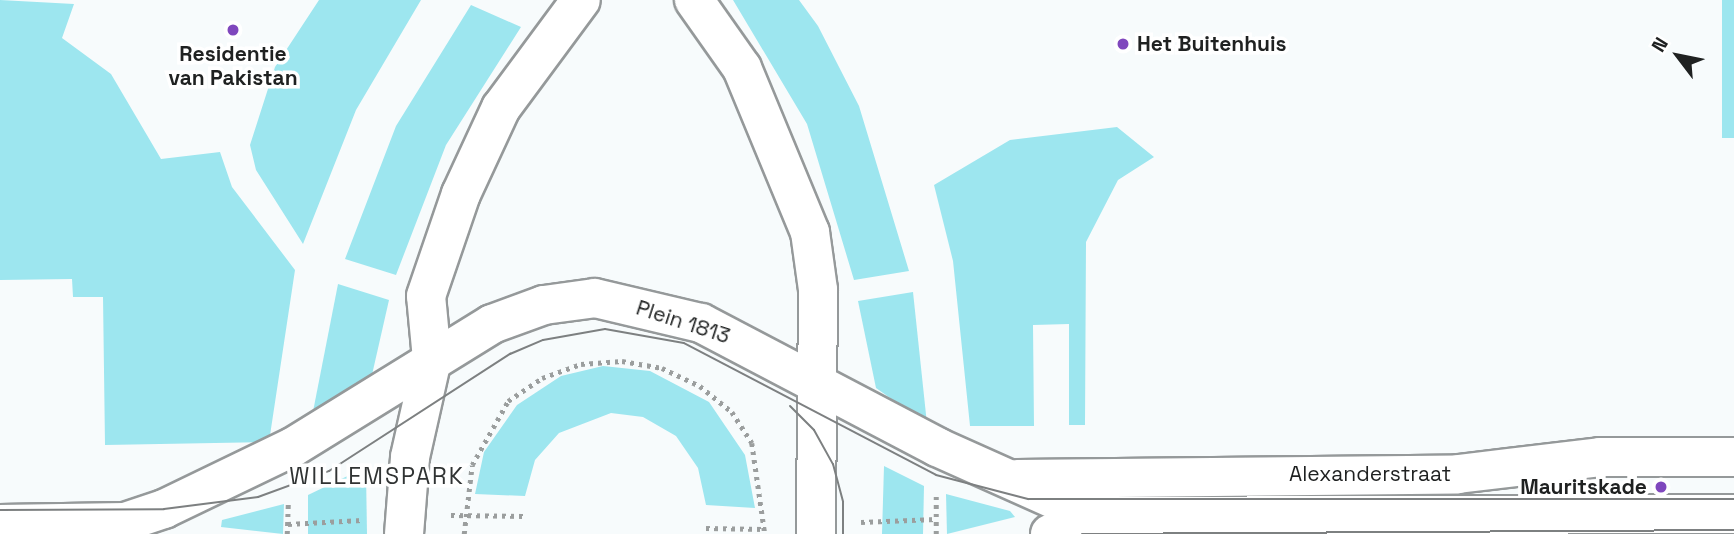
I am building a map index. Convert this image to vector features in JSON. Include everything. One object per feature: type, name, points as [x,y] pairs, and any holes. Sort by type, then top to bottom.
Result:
[{"type":"street","points":[[404,534],[410,457],[432,359],[426,296],[461,194],[501,108],[581,0]]},
{"type":"street","points":[[694,0],[741,68],[810,232],[818,290],[814,377],[816,534]]},
{"type":"street","name":"Plein 1813","points":[[139,528],[293,447],[492,324],[544,305],[595,298],[653,307],[701,323],[814,377],[937,447]]},
{"type":"street","name":"Alexanderstraat","points":[[937,447],[1004,480],[1091,516],[1734,514]]},
{"type":"street","name":"Alexanderstraat","points":[[1004,480],[1458,474],[1600,457],[1734,457]]},
{"type":"street","name":"Alexanderstraat","points":[[1050,534],[1091,516]]},
{"type":"street","points":[[0,524],[139,528]]},
{"type":"path","points":[[464,534],[463,514],[472,465],[508,401],[568,369],[622,361],[688,380],[732,412],[752,443],[765,531],[706,528]]},
{"type":"path","points":[[463,514],[523,516]]},
{"type":"shaded area","points":[[0,0],[74,4],[62,38],[111,74],[161,159],[220,152],[232,187],[295,270],[269,442],[105,445],[103,297],[73,297],[72,279],[0,280]]},
{"type":"shaded area","points":[[319,0],[421,0],[356,110],[303,244],[256,170],[250,145],[275,67]]},
{"type":"shaded area","points":[[733,0],[799,0],[818,26],[859,106],[909,271],[854,280],[807,124]]},
{"type":"shaded area","points":[[1722,0],[1734,0],[1734,138],[1722,138]]},
{"type":"shaded area","points":[[471,5],[521,27],[446,145],[396,275],[345,259],[396,126]]},
{"type":"shaded area","points":[[1117,127],[1154,157],[1118,180],[1086,242],[1085,425],[1069,425],[1069,324],[1033,325],[1034,426],[970,426],[953,261],[934,185],[1010,140]]},
{"type":"shaded area","points":[[338,284],[389,300],[369,388],[309,432]]},
{"type":"shaded area","points":[[913,292],[927,424],[876,388],[858,301]]},
{"type":"shaded area","points":[[603,366],[650,371],[709,402],[745,455],[755,508],[706,505],[698,468],[676,436],[643,417],[611,413],[559,433],[535,460],[525,496],[475,494],[484,452],[517,405],[561,376]]},
{"type":"shaded area","points":[[884,466],[924,486],[923,534],[882,534]]},
{"type":"shaded area","points":[[360,470],[366,472],[367,534],[308,534],[308,495]]},
{"type":"shaded area","points":[[946,494],[1010,511],[1015,517],[947,534]]},
{"type":"shaded area","points":[[284,504],[283,534],[221,527],[222,520]]},
{"type":"tram line","points":[[0,510],[164,509],[258,497],[329,471],[510,354],[543,340],[605,329],[684,343],[936,475],[1028,499],[1734,499]]},
{"type":"tram line","points":[[790,406],[814,430],[833,464],[843,502],[843,534]]},
{"type":"tram line","points":[[1082,534],[1734,530]]},
{"type":"place","name":"Residentie van Pakistan","points":[[233,30]]},
{"type":"place","name":"Het Buitenhuis","points":[[1123,44]]},
{"type":"place","name":"Mauritskade","points":[[1661,487]]},
{"type":"district","name":"WILLEMSPARK","points":[[377,476]]}]
